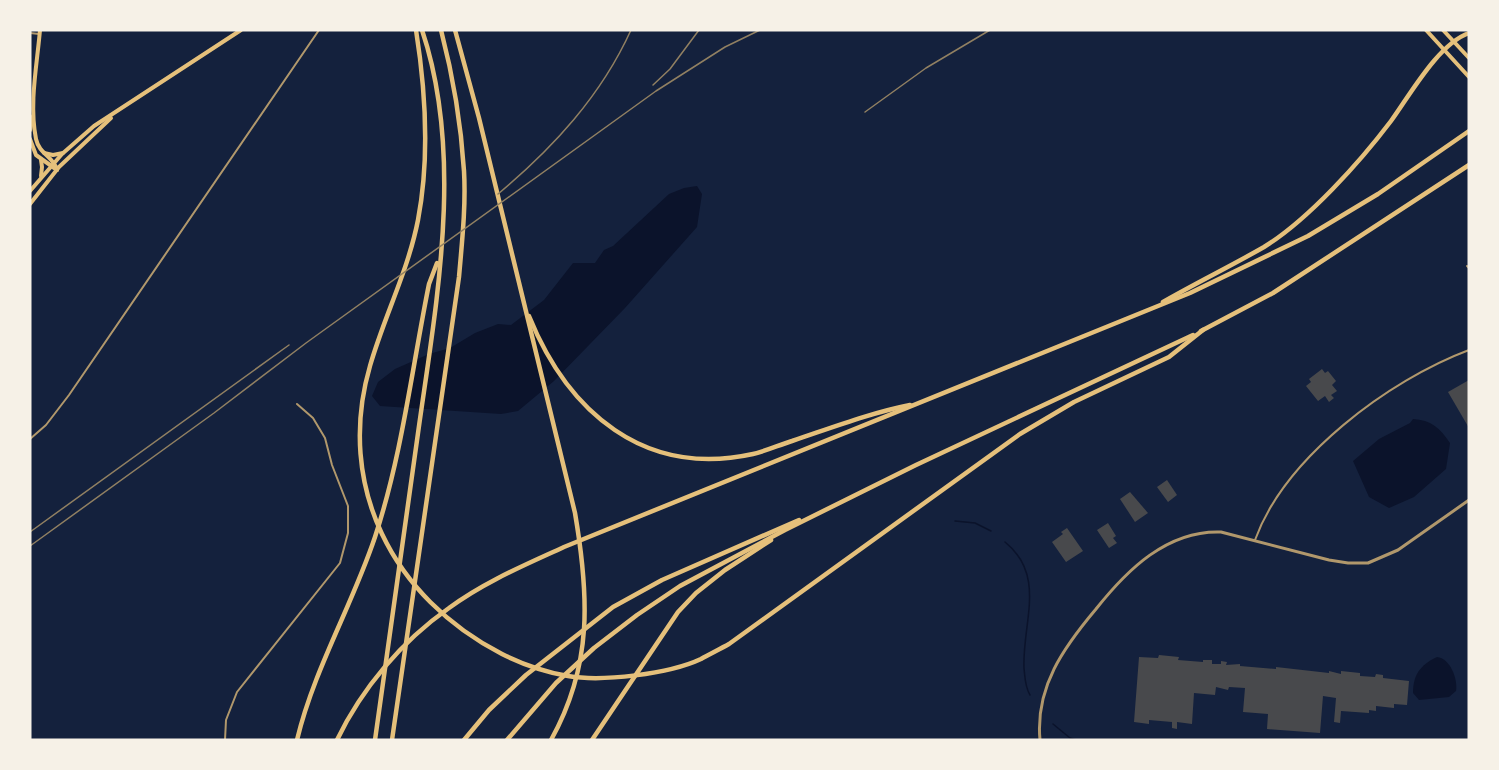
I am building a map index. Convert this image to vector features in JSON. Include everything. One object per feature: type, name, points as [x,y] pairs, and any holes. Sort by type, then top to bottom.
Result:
[{"type":"highway","points":[[416,30],[422,69],[426,127],[421,199],[414,238],[400,284],[369,367],[364,393],[361,433],[365,478],[381,534],[396,561],[418,591],[451,623],[477,640],[521,663],[569,676],[619,677],[675,667],[699,660],[729,644],[1020,434],[1074,402],[1169,357],[1203,330]]},
{"type":"highway","points":[[375,740],[424,392],[440,255],[443,202],[441,127],[436,81],[422,30]]},
{"type":"highway","points":[[392,740],[459,277],[464,223],[464,172],[458,120],[453,79],[441,30]]},
{"type":"highway","points":[[455,30],[477,108],[575,513],[586,594],[579,664],[570,698],[551,739]]},
{"type":"highway","points":[[1150,309],[1266,246],[1310,210],[1360,159],[1434,60],[1454,42],[1469,33]]},
{"type":"highway","points":[[338,739],[363,695],[409,641],[450,607],[485,586],[564,547],[1190,294],[1308,236],[1378,194],[1469,131]]},
{"type":"highway","points":[[507,740],[556,683],[594,648],[680,586],[821,512],[1203,330],[1273,293],[1469,165]]},
{"type":"highway","points":[[297,738],[314,684],[349,605],[375,538],[390,487],[402,433],[429,284],[440,255]]},
{"type":"highway","points":[[523,301],[545,351],[581,403],[607,426],[645,446],[688,458],[735,457],[754,453],[884,410],[922,403]]},
{"type":"highway","points":[[464,740],[489,710],[526,675],[613,607],[672,576],[784,525],[821,512]]},
{"type":"highway","points":[[592,740],[678,612],[696,593],[724,570],[785,530]]},
{"type":"main road","points":[[30,191],[64,152],[87,132],[241,30]]},
{"type":"main road","points":[[1426,30],[1469,77]]},
{"type":"main road","points":[[1443,30],[1469,58]]},
{"type":"main road","points":[[30,130],[40,32]]},
{"type":"main road","points":[[32,110],[36,140],[41,152],[54,163],[57,170]]},
{"type":"main road","points":[[30,204],[57,170],[118,111]]},
{"type":"main road","points":[[30,139],[40,159],[57,170]]},
{"type":"main road","points":[[41,152],[53,155],[64,152]]},
{"type":"main road","points":[[40,159],[42,167],[40,178]]},
{"type":"street","points":[[30,439],[46,425],[69,394],[319,30]]},
{"type":"street","points":[[30,33],[40,32]]},
{"type":"street","points":[[1255,540],[1269,510],[1285,487],[1321,446],[1348,421],[1404,381],[1433,365],[1469,350]]},
{"type":"street","points":[[225,740],[226,720],[237,693],[340,563],[348,533],[348,506],[325,438],[313,418],[297,404]]},
{"type":"street","points":[[1040,740],[1043,698],[1058,659],[1129,571],[1159,550],[1176,541],[1199,534],[1221,532],[1337,562],[1368,563],[1398,550],[1469,500]]},
{"type":"water","points":[[697,186],[702,194],[697,227],[625,308],[554,381],[518,411],[501,414],[380,406],[372,396],[378,382],[395,369],[429,354],[450,348],[475,333],[498,324],[511,325],[544,300],[573,263],[595,263],[604,250],[613,246],[669,194]]},
{"type":"water","points":[[1413,419],[1425,421],[1434,426],[1450,443],[1446,469],[1414,497],[1389,508],[1369,497],[1353,461],[1379,439],[1410,423]]},
{"type":"water","points":[[1437,657],[1446,661],[1452,670],[1456,681],[1456,691],[1449,697],[1419,700],[1413,693],[1416,676],[1426,663]]},
{"type":"building","points":[[1322,369],[1325,373],[1328,371],[1336,381],[1332,385],[1337,391],[1331,395],[1334,398],[1329,402],[1325,396],[1318,401],[1306,386],[1311,382],[1309,379]]},
{"type":"building","points":[[1469,380],[1469,428],[1448,392]]},
{"type":"building","points":[[1167,480],[1177,495],[1168,502],[1157,487]]},
{"type":"building","points":[[1130,492],[1148,513],[1135,522],[1120,499]]},
{"type":"building","points":[[1108,523],[1116,536],[1113,538],[1117,543],[1109,548],[1097,530]]},
{"type":"building","points":[[1067,528],[1083,551],[1066,562],[1052,542]]},
{"type":"building","points":[[1159,655],[1179,657],[1178,660],[1203,662],[1203,660],[1212,660],[1212,664],[1221,664],[1221,661],[1227,662],[1226,665],[1240,664],[1240,666],[1276,669],[1276,667],[1329,673],[1329,671],[1341,674],[1341,671],[1375,677],[1376,674],[1383,675],[1383,678],[1409,681],[1407,705],[1394,704],[1394,708],[1376,706],[1376,711],[1369,710],[1369,713],[1341,711],[1340,723],[1334,722],[1336,698],[1323,696],[1320,733],[1267,729],[1268,714],[1243,712],[1245,688],[1229,687],[1228,690],[1216,687],[1215,695],[1194,693],[1192,724],[1177,722],[1177,729],[1172,728],[1172,722],[1149,720],[1149,724],[1134,722],[1139,657],[1158,658]]},
{"type":"waterway","points":[[955,521],[975,523],[991,531]]},
{"type":"waterway","points":[[1005,542],[1018,555],[1029,585],[1030,601],[1024,668],[1026,686],[1030,695]]},
{"type":"waterway","points":[[1053,724],[1076,740]]},
{"type":"railway","points":[[498,194],[538,158],[574,120],[605,77],[631,30]]},
{"type":"railway","points":[[653,85],[670,69],[699,30]]},
{"type":"railway","points":[[30,546],[214,413],[306,343],[656,91],[725,47],[760,30]]},
{"type":"railway","points":[[865,112],[926,68],[990,30]]},
{"type":"railway","points":[[30,532],[289,345]]}]
